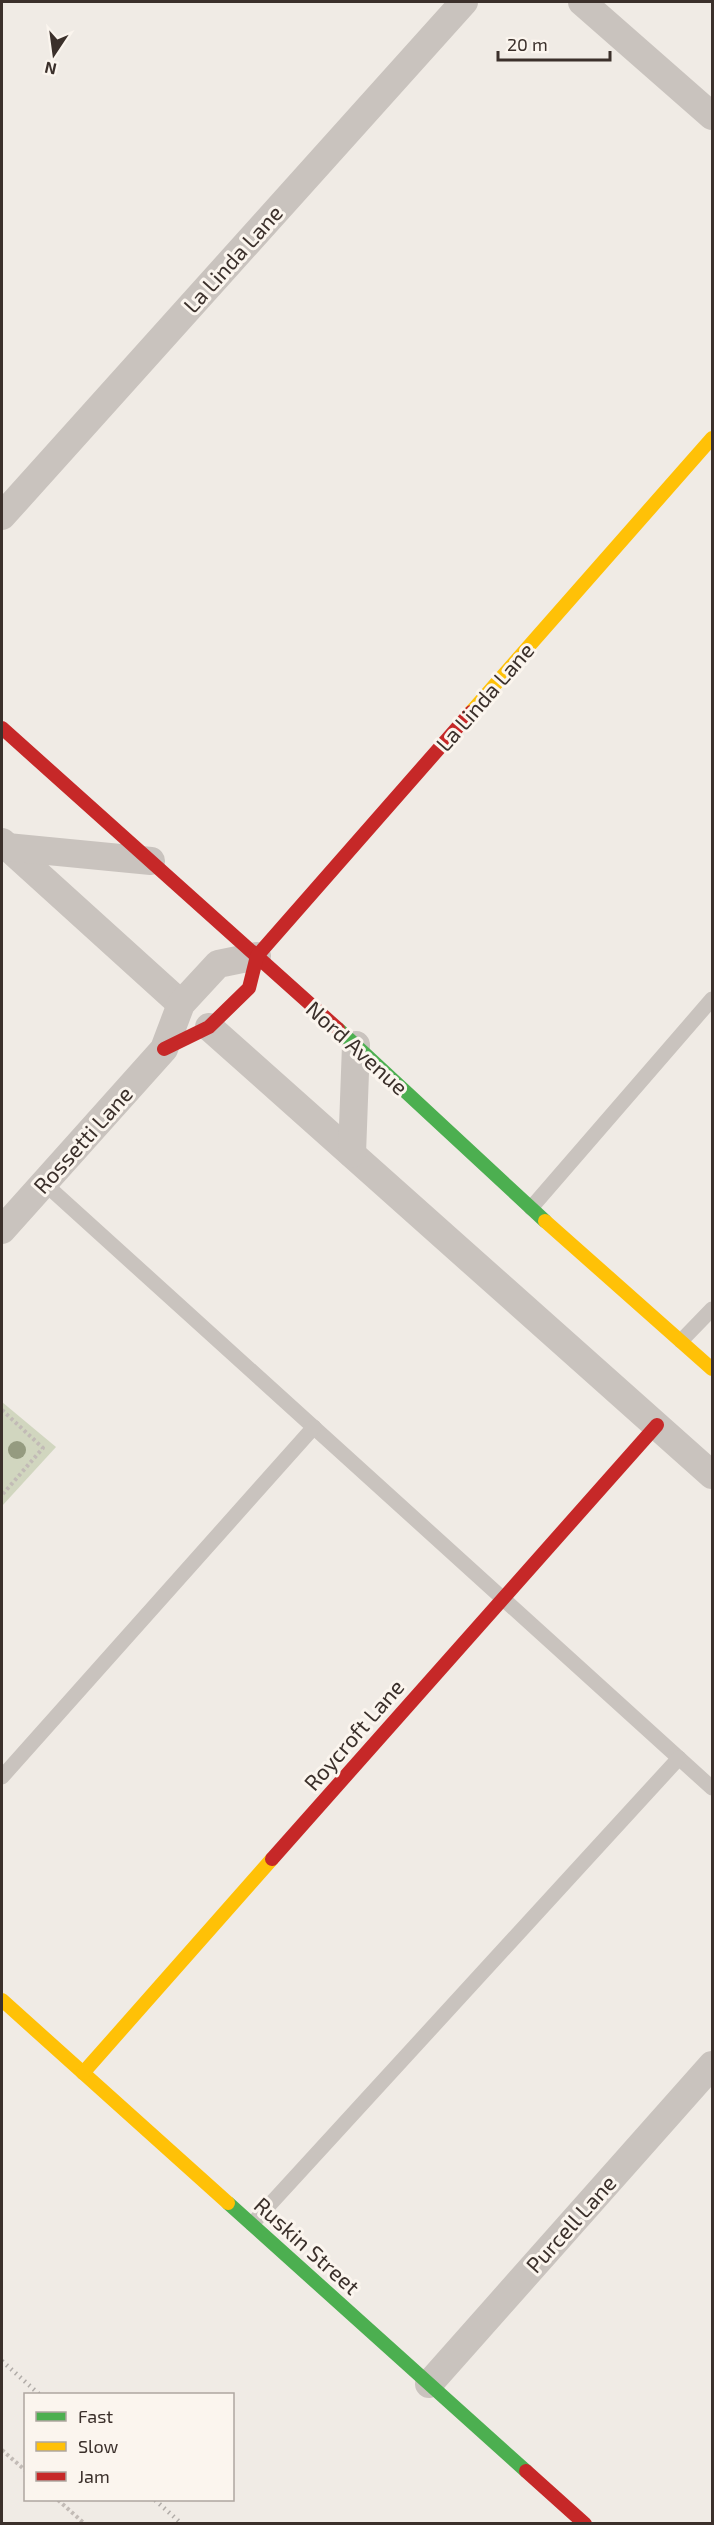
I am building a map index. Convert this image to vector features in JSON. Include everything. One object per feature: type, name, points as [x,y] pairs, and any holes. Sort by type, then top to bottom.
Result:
[{"type":"street","name":"La Linda Lane","points":[[2,516],[464,2]]},
{"type":"street","points":[[582,2],[712,116]]},
{"type":"street","name":"La Linda Lane","points":[[257,956],[712,438]]},
{"type":"street","name":"Nord Avenue","points":[[2,728],[356,1045],[531,1208],[712,1369]]},
{"type":"street","points":[[4,845],[151,861]]},
{"type":"street","points":[[4,845],[181,1004]]},
{"type":"street","name":"Rossetti Lane","points":[[2,1230],[164,1049],[181,1004],[218,964],[257,956],[249,988],[209,1027],[164,1049]]},
{"type":"street","points":[[209,1027],[712,1474]]},
{"type":"street","points":[[352,1154],[356,1045]]},
{"type":"street","name":"Roycroft Lane","points":[[83,2073],[657,1425]]},
{"type":"street","name":"Ruskin Street","points":[[2,2000],[585,2523]]},
{"type":"street","name":"Purcell Lane","points":[[429,2384],[712,2065]]},
{"type":"lane","points":[[531,1208],[712,999]]},
{"type":"lane","points":[[44,1183],[712,1788]]},
{"type":"lane","points":[[681,1341],[712,1309]]},
{"type":"lane","points":[[2,1777],[314,1427]]},
{"type":"lane","points":[[252,2224],[679,1758]]},
{"type":"path","points":[[2,1410],[43,1448],[2,1495]]},
{"type":"path","points":[[2,2450],[24,2469]]},
{"type":"path","points":[[60,2501],[85,2523]]},
{"type":"green space","points":[[2,1402],[56,1447],[2,1506]]},
{"type":"railway","points":[[2,2361],[38,2393]]},
{"type":"railway","points":[[156,2501],[182,2524]]},
{"type":"traffic: fast","points":[[338,1029],[545,1221]]},
{"type":"traffic: fast","points":[[228,2203],[526,2471]]},
{"type":"traffic: slow","points":[[471,712],[712,438]]},
{"type":"traffic: slow","points":[[545,1221],[712,1369]]},
{"type":"traffic: slow","points":[[83,2073],[272,1859]]},
{"type":"traffic: slow","points":[[2,2000],[228,2203]]},
{"type":"traffic: jam","points":[[164,1049],[209,1027],[249,988],[257,956],[471,712]]},
{"type":"traffic: jam","points":[[2,728],[338,1029]]},
{"type":"traffic: jam","points":[[272,1859],[657,1425]]},
{"type":"traffic: jam","points":[[526,2471],[585,2524]]}]
